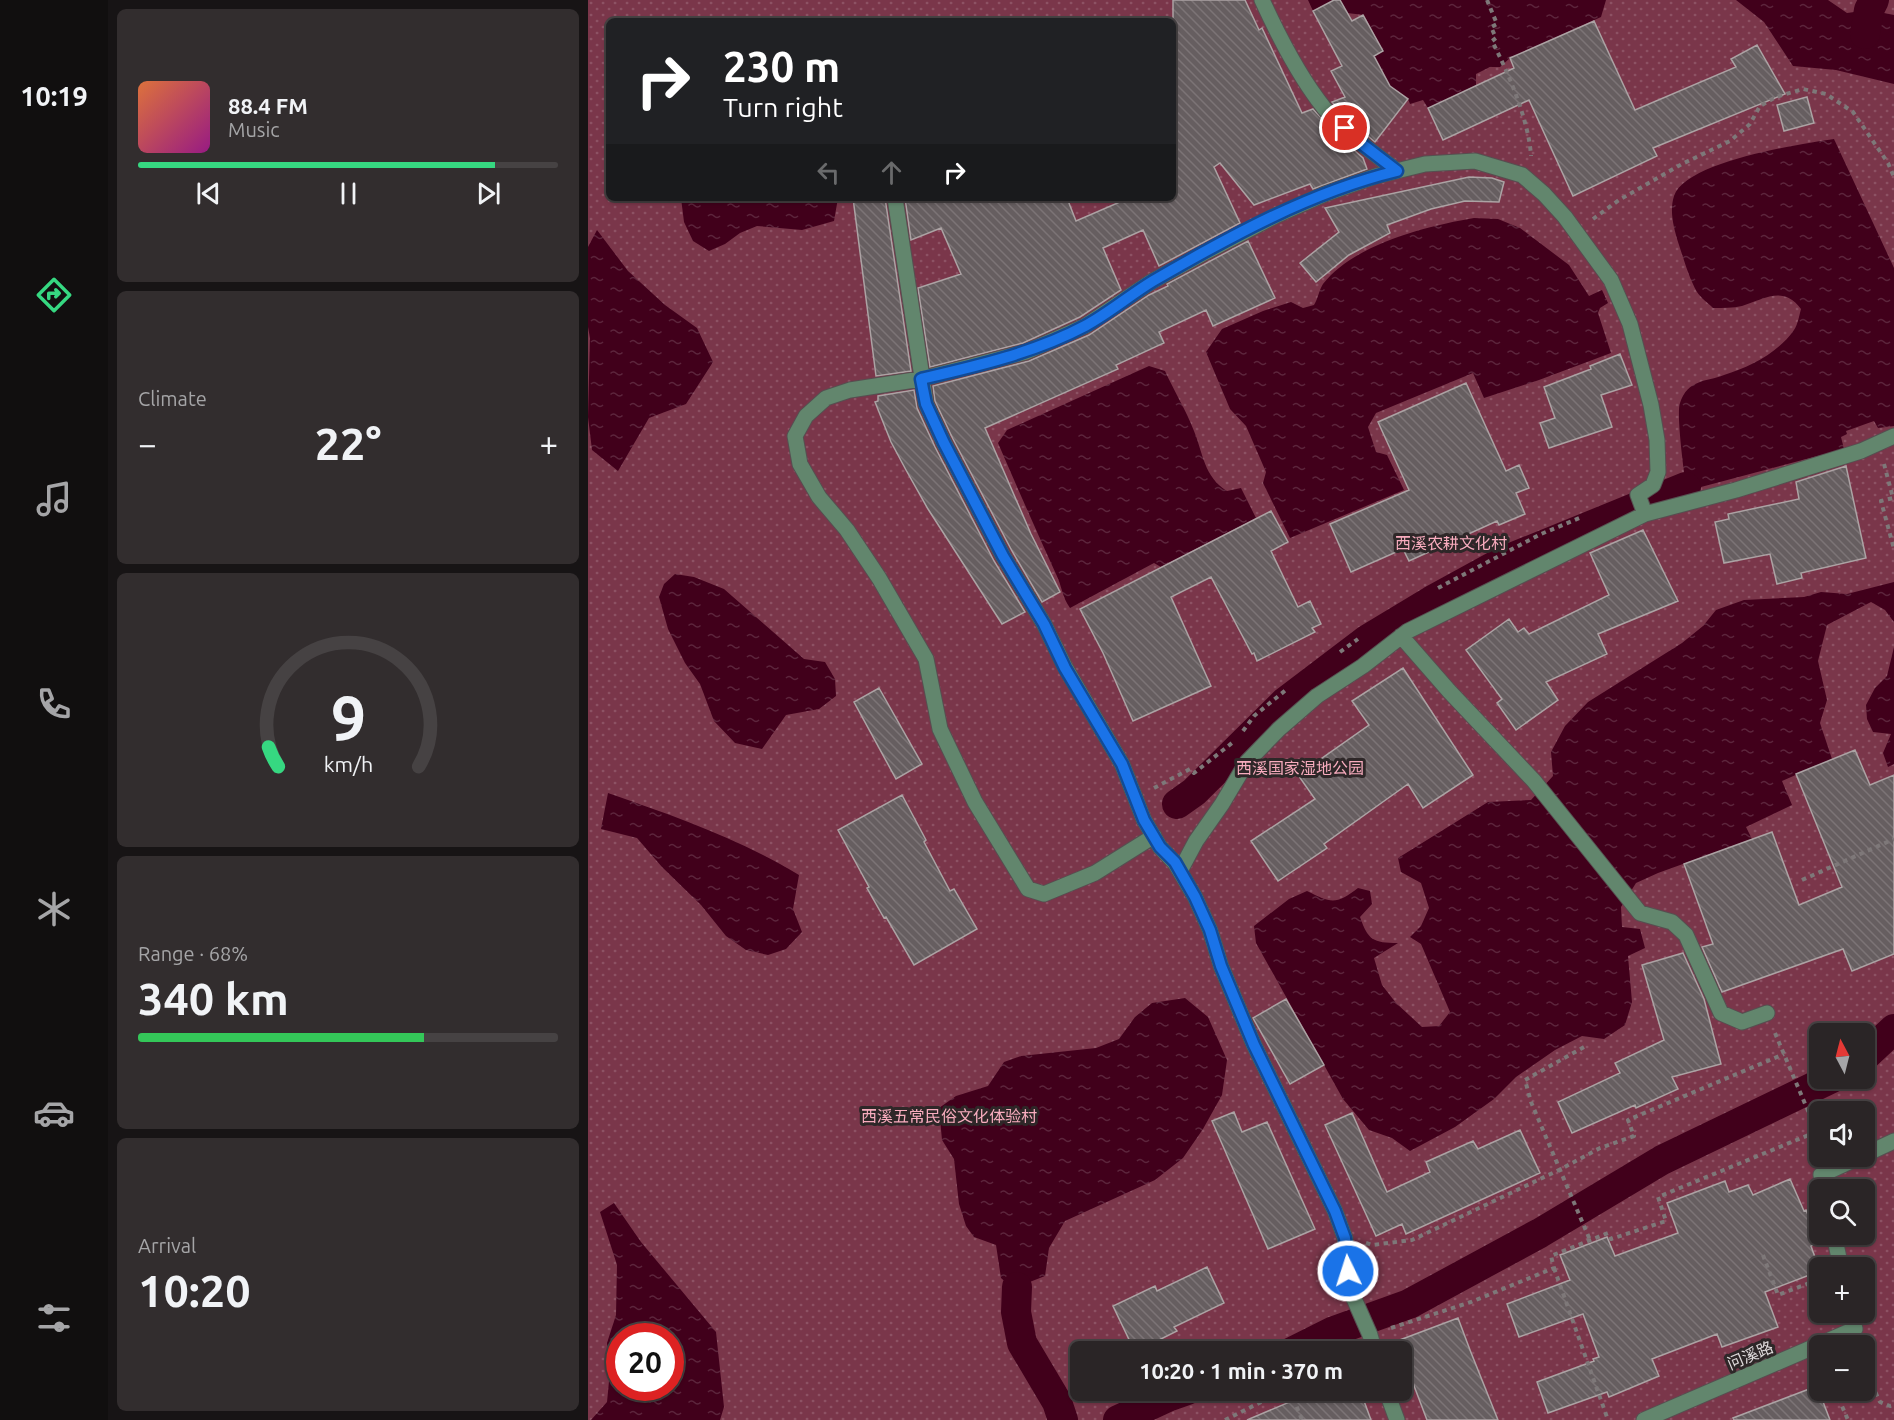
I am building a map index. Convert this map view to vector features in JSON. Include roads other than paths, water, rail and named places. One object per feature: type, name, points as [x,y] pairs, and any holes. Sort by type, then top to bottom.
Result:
[{"type":"lane","points":[[1262,0],[1280,40],[1319,102],[1358,141],[1397,171]]},
{"type":"lane","points":[[1154,836],[1095,873],[1044,894],[1028,890],[975,802],[939,729],[926,659],[879,578],[847,530],[819,496],[800,464],[795,436],[806,416],[826,398],[850,390],[921,379],[1026,352],[1085,326],[1151,282],[1275,216],[1326,194],[1376,176],[1425,164],[1475,161],[1522,175],[1532,183],[1576,232],[1611,280],[1630,324],[1651,405],[1657,440],[1658,472],[1653,485],[1638,495],[1645,514]]},
{"type":"lane","points":[[895,201],[926,404],[1003,556],[1044,624],[1065,668],[1122,764],[1144,820],[1180,871],[1210,930],[1221,966],[1254,1045],[1335,1211],[1345,1238],[1348,1285],[1372,1341]]},
{"type":"lane","points":[[1180,871],[1247,762],[1279,729],[1317,696],[1401,636],[1645,514],[1736,490],[1861,451],[1894,436]]},
{"type":"lane","points":[[1401,636],[1449,691],[1534,781],[1640,913],[1672,922],[1686,935],[1721,1013],[1742,1022],[1767,1013]]},
{"type":"lane","points":[[1875,1150],[1894,1141]]},
{"type":"lane","points":[[1822,1179],[1821,1175],[1839,1167]]},
{"type":"lane","name":"问溪路","points":[[1644,1420],[1855,1329],[1854,1323]]},
{"type":"lane","points":[[1390,1401],[1397,1420]]},
{"type":"water","points":[[1308,0],[1334,0],[1313,11]]},
{"type":"water","points":[[1340,0],[1606,0],[1601,17],[1510,58],[1500,67],[1490,67],[1476,74],[1476,86],[1428,108],[1423,100],[1410,104],[1408,99],[1387,84],[1374,56],[1383,51],[1364,15],[1347,13]]},
{"type":"water","points":[[1736,0],[1828,0],[1847,13],[1869,10],[1894,15],[1894,84],[1836,70],[1793,66],[1764,22]]},
{"type":"water","points":[[1834,139],[1894,268],[1894,426],[1878,428],[1874,421],[1846,431],[1847,434],[1841,437],[1844,449],[1701,487],[1686,487],[1679,418],[1683,395],[1693,385],[1744,368],[1772,352],[1794,330],[1801,309],[1787,297],[1780,296],[1773,296],[1739,307],[1713,308],[1697,292],[1687,269],[1673,221],[1674,196],[1683,184],[1699,173],[1721,164],[1772,150]]},
{"type":"water","points":[[681,201],[837,201],[834,221],[802,230],[757,226],[709,251],[693,241],[684,222]]},
{"type":"water","points":[[1474,218],[1498,219],[1520,228],[1569,265],[1589,296],[1602,290],[1608,303],[1600,308],[1598,313],[1611,353],[1484,398],[1473,373],[1376,413],[1368,427],[1376,452],[1387,455],[1404,490],[1290,538],[1263,483],[1266,472],[1246,426],[1230,409],[1206,352],[1222,329],[1263,311],[1291,302],[1303,308],[1314,305],[1323,284],[1336,270],[1372,248],[1414,232]]},
{"type":"water","points":[[597,230],[628,271],[665,305],[697,328],[713,362],[686,404],[649,418],[618,471],[592,450],[588,417],[590,338],[588,247]]},
{"type":"water","points":[[1149,366],[1165,371],[1191,423],[1205,464],[1213,479],[1227,491],[1241,488],[1256,518],[1161,567],[1154,563],[1070,608],[998,443],[1007,430]]},
{"type":"water","points":[[675,574],[694,577],[724,589],[804,659],[825,662],[835,679],[836,696],[819,709],[786,715],[762,749],[735,743],[714,721],[700,684],[685,663],[668,629],[659,597],[664,584]]},
{"type":"water","points":[[1894,582],[1894,622],[1885,610],[1871,602],[1827,625],[1818,661],[1827,700],[1820,723],[1832,759],[1782,781],[1792,805],[1746,827],[1752,839],[1636,883],[1621,907],[1622,927],[1640,929],[1645,948],[1628,956],[1632,1002],[1625,1025],[1604,1039],[1582,1036],[1555,1050],[1516,1077],[1494,1099],[1455,1127],[1410,1151],[1392,1138],[1369,1130],[1343,1099],[1256,943],[1254,926],[1289,899],[1307,891],[1328,900],[1339,900],[1358,888],[1370,891],[1372,904],[1360,917],[1366,931],[1377,941],[1398,943],[1374,958],[1382,985],[1396,1003],[1422,1027],[1439,1026],[1450,1012],[1421,944],[1410,937],[1421,926],[1429,908],[1421,883],[1401,872],[1398,858],[1488,802],[1531,800],[1553,776],[1551,752],[1565,726],[1588,702],[1682,643],[1703,626],[1716,610],[1744,600],[1804,597],[1821,592],[1847,594]]},
{"type":"water","points":[[1894,647],[1894,764],[1888,767],[1883,753],[1891,734],[1873,732],[1867,719],[1866,705],[1875,688],[1887,676]]},
{"type":"water","points":[[608,793],[730,839],[799,875],[793,909],[802,932],[786,949],[768,955],[746,950],[726,936],[701,905],[662,867],[637,838],[601,829]]},
{"type":"water","points":[[1185,998],[1208,1017],[1227,1060],[1222,1095],[1203,1129],[1183,1158],[1155,1180],[1065,1221],[1049,1248],[1045,1276],[1017,1287],[1011,1287],[1001,1278],[996,1245],[974,1237],[966,1226],[959,1204],[954,1159],[942,1140],[939,1108],[956,1096],[988,1086],[1004,1062],[1021,1056],[1096,1048],[1119,1039],[1135,1017],[1152,1003]]},
{"type":"water","points":[[614,1203],[641,1242],[716,1332],[724,1407],[720,1420],[591,1420],[607,1401],[684,1401],[684,1323],[613,1323],[616,1315],[617,1265],[600,1212]]},
{"type":"waterway","points":[[1865,34],[1869,10],[1874,0]]},
{"type":"waterway","points":[[1177,804],[1194,792],[1285,702],[1368,639],[1504,561],[1686,487]]},
{"type":"waterway","points":[[1875,1047],[1894,1029]]},
{"type":"waterway","points":[[1314,1341],[1334,1331],[1409,1304],[1540,1233],[1662,1160],[1809,1089]]},
{"type":"waterway","points":[[1017,1287],[1016,1312],[1022,1343],[1057,1402],[1063,1420]]},
{"type":"waterway","points":[[1118,1420],[1159,1401]]},
{"type":"park label","name":"西溪农耕文化村","points":[[1451,543]]},
{"type":"park label","name":"西溪国家湿地公园","points":[[1300,768]]},
{"type":"park label","name":"西溪五常民俗文化体验村","points":[[949,1116]]}]
